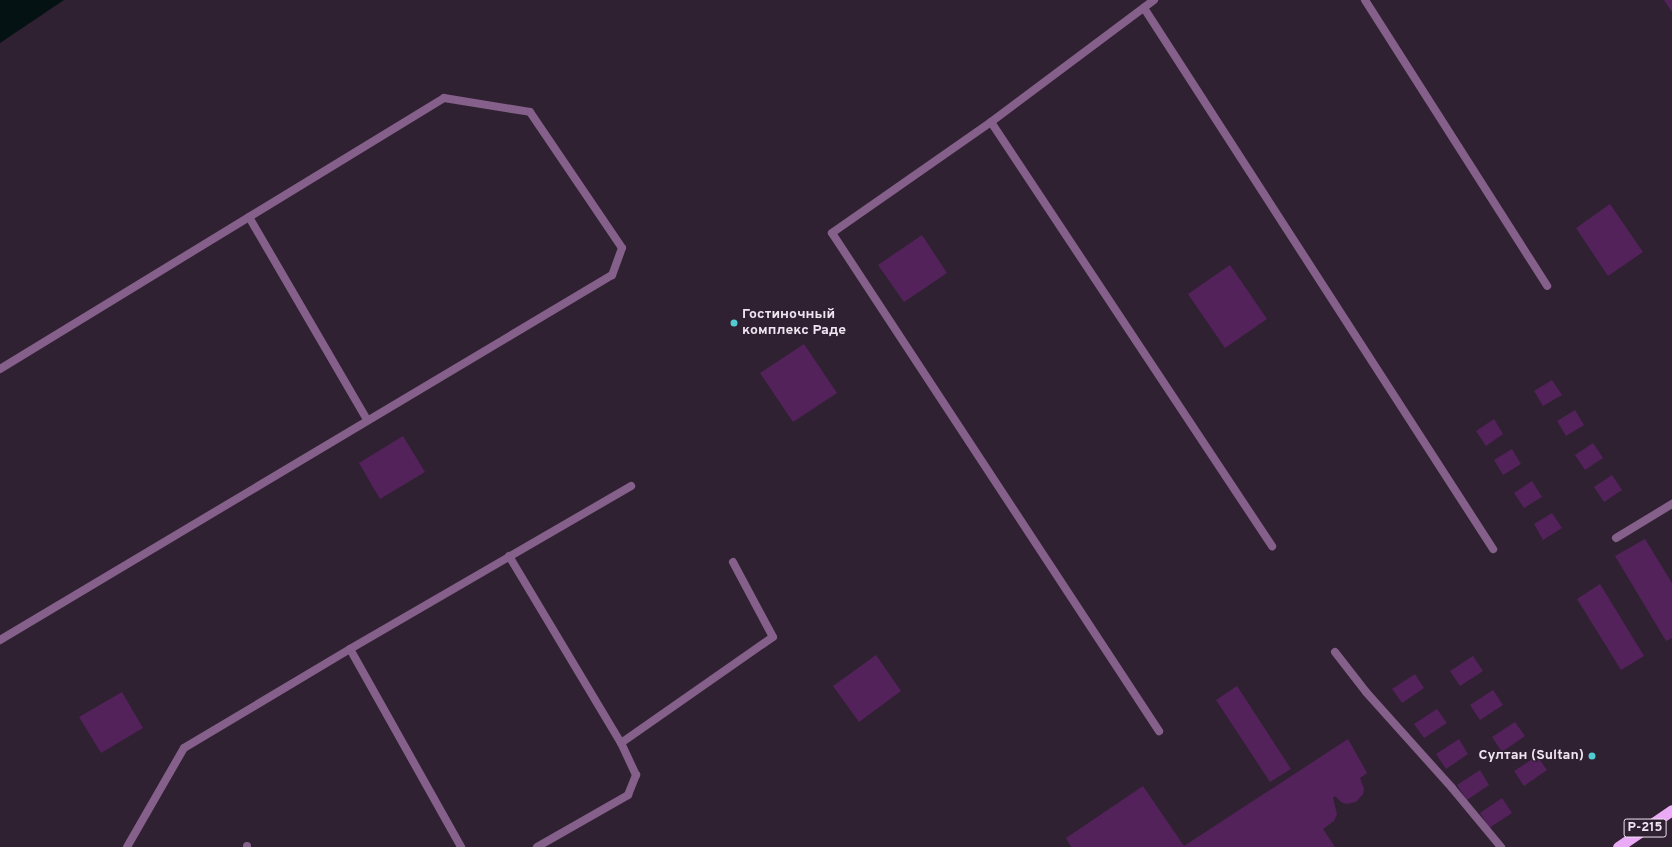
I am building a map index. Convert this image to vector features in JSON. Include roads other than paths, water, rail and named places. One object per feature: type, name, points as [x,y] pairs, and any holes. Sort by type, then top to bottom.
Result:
[{"type":"highway","name":"P-215","points":[[1618,847],[1672,810]]},
{"type":"highway","points":[[1626,847],[1672,815]]},
{"type":"street","points":[[1154,0],[991,122],[832,233],[1159,731]]},
{"type":"street","points":[[1365,0],[1547,286]]},
{"type":"street","points":[[1144,8],[1493,549]]},
{"type":"street","points":[[0,369],[444,98],[530,112],[622,248],[612,275],[0,640]]},
{"type":"street","points":[[991,122],[1272,546]]},
{"type":"street","points":[[249,217],[367,420]]},
{"type":"street","points":[[127,847],[184,748],[350,649],[631,486]]},
{"type":"street","points":[[1616,538],[1672,504]]},
{"type":"street","points":[[509,556],[621,743],[636,775],[628,796],[537,847]]},
{"type":"street","points":[[621,743],[773,637],[733,562]]},
{"type":"street","points":[[350,649],[461,847]]},
{"type":"street","points":[[1335,652],[1366,692],[1452,788],[1501,847]]},
{"type":"place","name":"Гостиночный комплекс Раде","points":[[734,323]]},
{"type":"place","name":"Султан (Sultan)","points":[[1592,756]]}]
